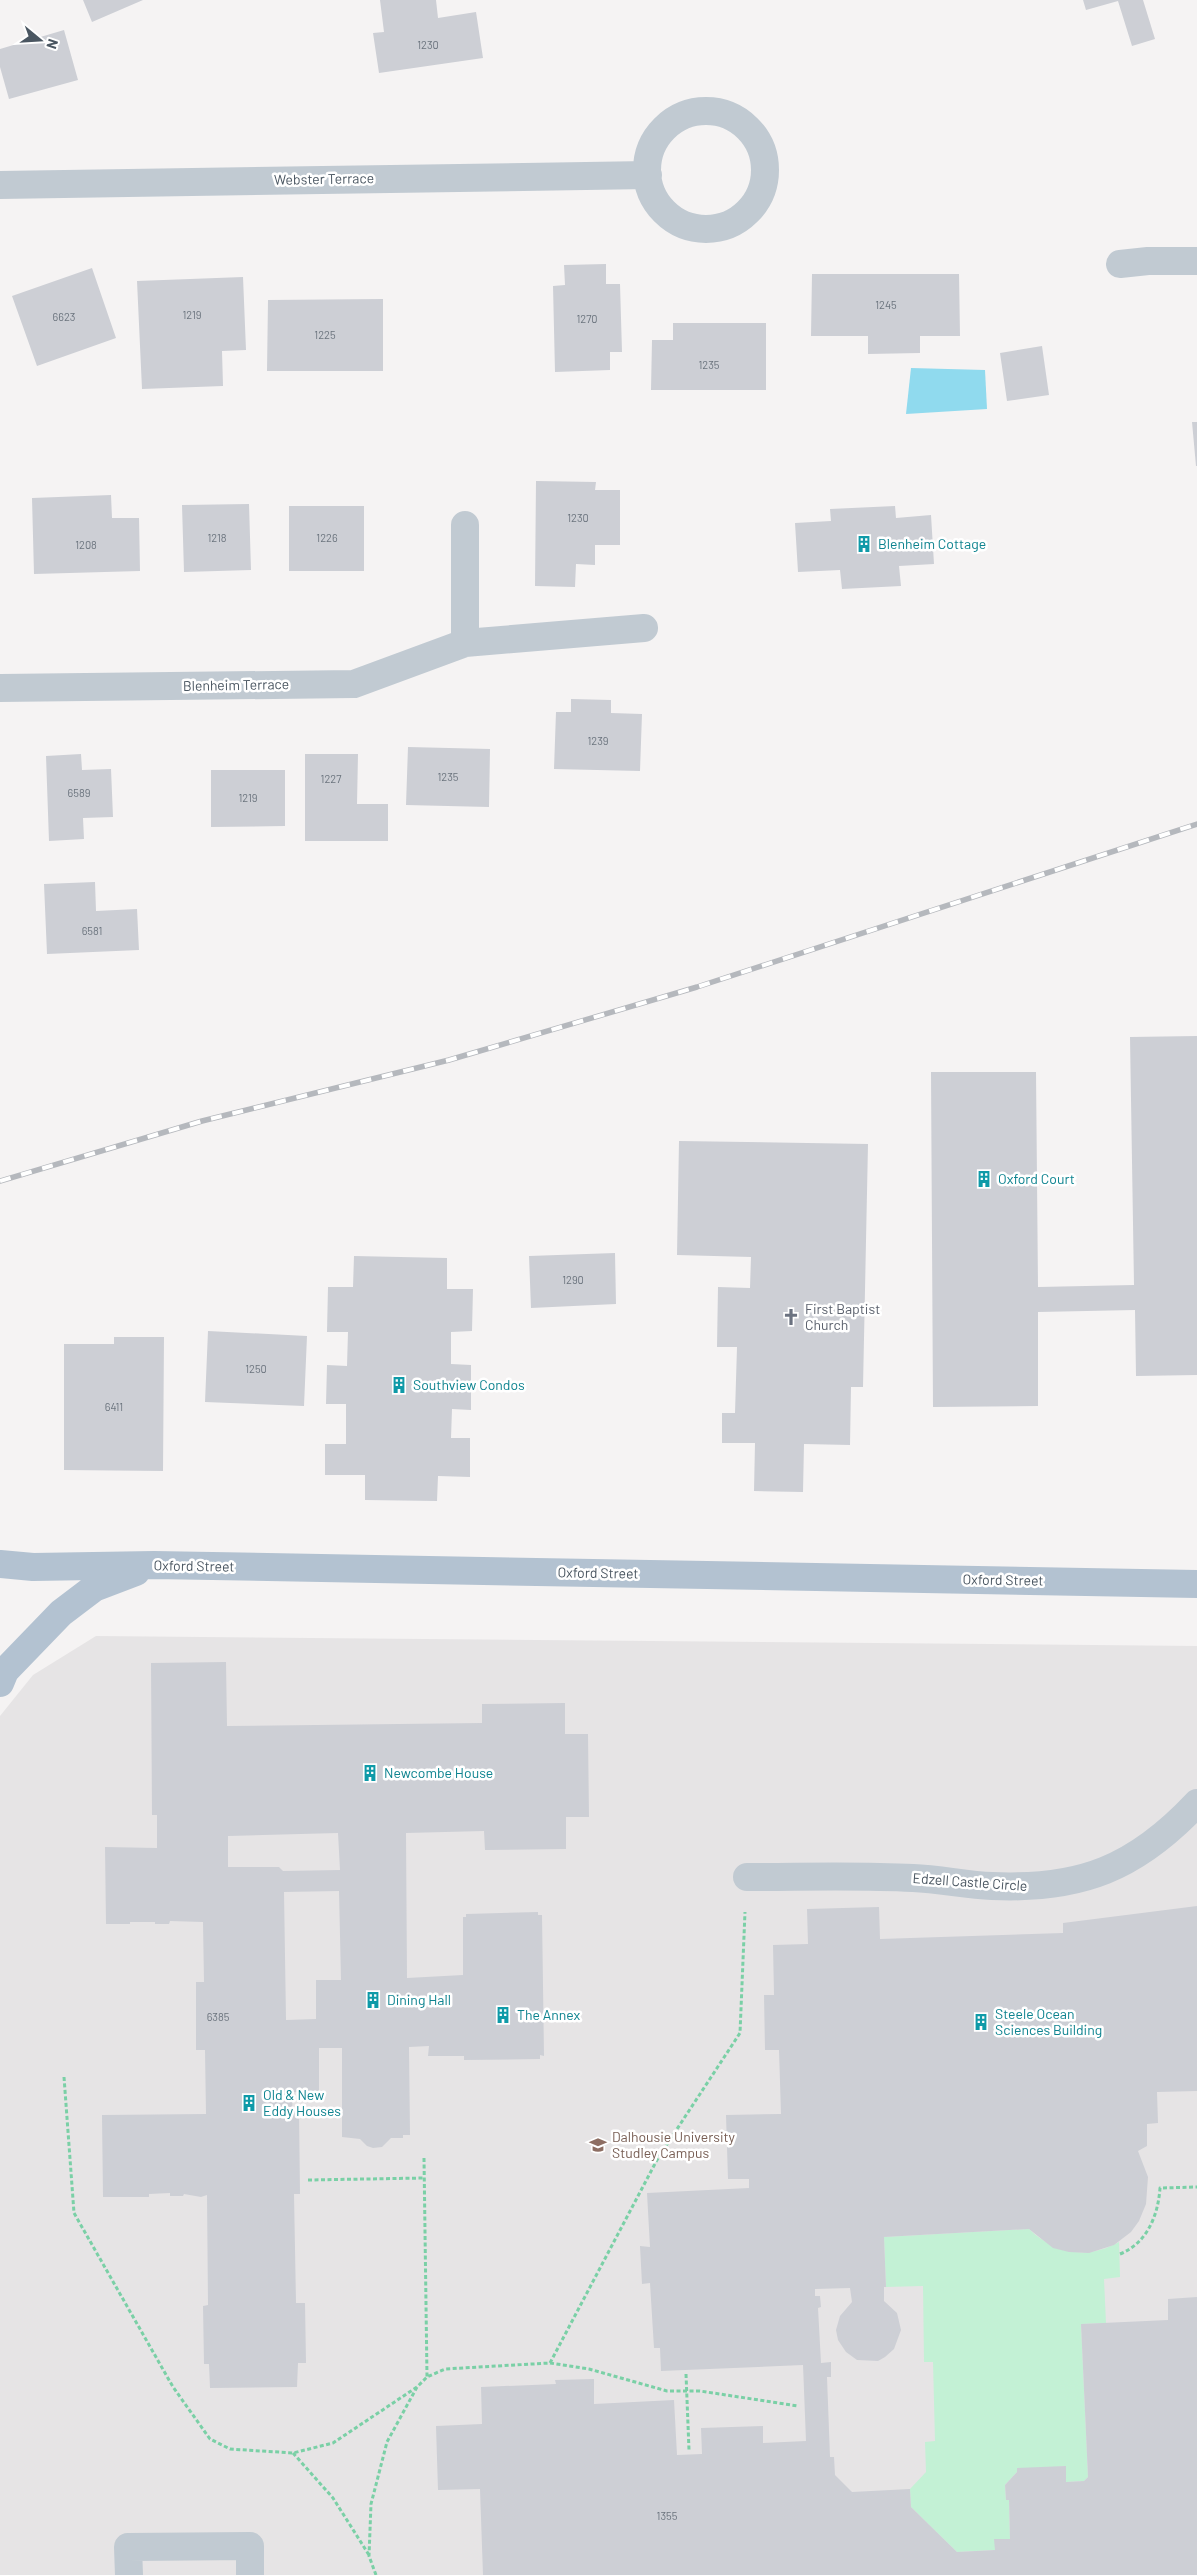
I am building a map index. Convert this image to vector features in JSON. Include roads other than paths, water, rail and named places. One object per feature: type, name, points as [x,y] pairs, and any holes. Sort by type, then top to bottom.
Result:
[{"type":"main road","name":"Oxford Street","points":[[0,1564],[33,1567],[154,1565],[1197,1584]]},
{"type":"main road","points":[[0,1684],[5,1671],[61,1613],[94,1588],[154,1565]]},
{"type":"street","points":[[704,110],[723,112],[742,122],[757,139],[764,159],[763,185],[754,204],[735,221],[712,229],[690,228],[669,217],[655,200],[648,174],[653,146],[665,128],[683,115],[704,110]]},
{"type":"street","name":"Webster Terrace","points":[[0,185],[648,174]]},
{"type":"street","points":[[1120,264],[1148,261],[1197,261]]},
{"type":"street","points":[[465,525],[465,642]]},
{"type":"street","name":"Blenheim Terrace","points":[[0,688],[354,684],[465,642],[644,628]]},
{"type":"street","name":"Edzell Castle Circle","points":[[747,1877],[871,1876],[916,1878],[990,1886],[1042,1886],[1069,1883],[1125,1863],[1155,1842],[1197,1803]]},
{"type":"street","points":[[128,2575],[128,2547],[250,2546],[250,2575]]},
{"type":"water","points":[[911,368],[985,370],[987,409],[906,414]]},
{"type":"railway","points":[[0,1181],[202,1121],[449,1060],[697,987],[1197,824]]},
{"type":"place","name":"Blenheim Cottage","points":[[864,544]]},
{"type":"place","name":"Oxford Court","points":[[984,1179]]},
{"type":"place","name":"First Baptist Church","points":[[791,1317]]},
{"type":"place","name":"Southview Condos","points":[[399,1385]]},
{"type":"place","name":"Newcombe House","points":[[370,1773]]},
{"type":"place","name":"Dining Hall","points":[[373,2000]]},
{"type":"place","name":"The Annex","points":[[503,2015]]},
{"type":"place","name":"Steele Ocean Sciences Building","points":[[981,2022]]},
{"type":"place","name":"Old & New Eddy Houses","points":[[249,2103]]},
{"type":"place","name":"Dalhousie University Studley Campus","points":[[598,2145]]}]
